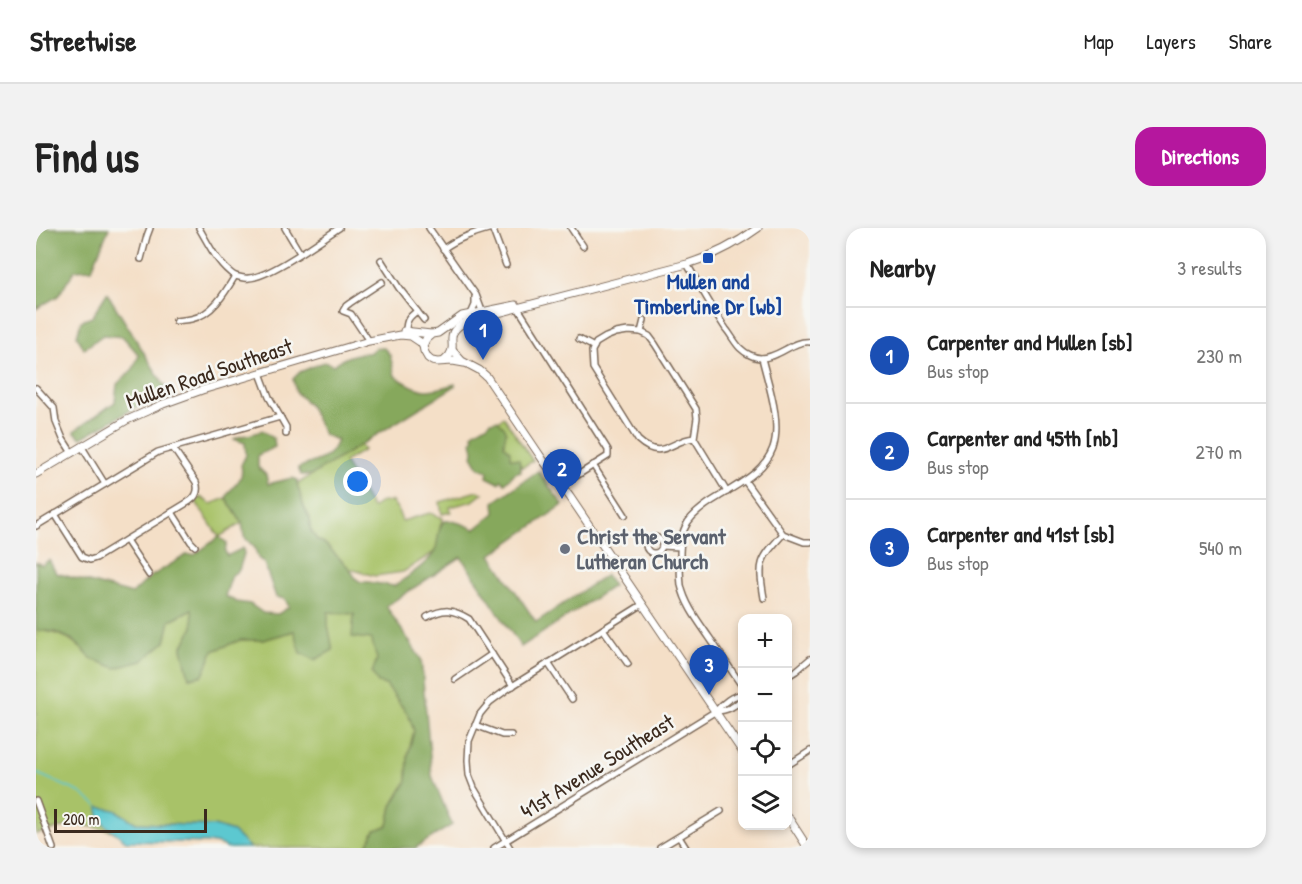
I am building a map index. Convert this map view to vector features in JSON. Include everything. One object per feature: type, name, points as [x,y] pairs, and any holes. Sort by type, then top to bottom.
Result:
[{"type":"street","points":[[141,259],[150,228]]},
{"type":"street","points":[[199,228],[224,267],[235,276],[243,278],[256,277],[278,267],[339,228]]},
{"type":"street","points":[[285,228],[300,253]]},
{"type":"street","points":[[429,228],[476,295],[482,311]]},
{"type":"street","points":[[443,249],[463,237],[492,228],[506,265]]},
{"type":"street","points":[[571,228],[583,246]]},
{"type":"street","points":[[468,364],[453,360],[437,362],[428,358],[423,346],[426,339],[457,319],[518,308],[687,264],[716,254],[758,228]]},
{"type":"street","points":[[381,260],[424,320]]},
{"type":"street","points":[[687,264],[711,307],[740,348],[751,355],[762,358],[770,357],[797,344],[810,342]]},
{"type":"street","points":[[176,321],[193,319],[205,313],[227,290],[235,276]]},
{"type":"street","points":[[369,341],[351,314],[343,311],[346,306],[382,282]]},
{"type":"street","points":[[469,317],[475,305],[476,295]]},
{"type":"street","points":[[444,360],[449,356],[453,332],[469,317],[482,311],[536,302]]},
{"type":"street","points":[[518,308],[608,450],[608,456],[562,485]]},
{"type":"street","points":[[406,331],[406,322],[417,311]]},
{"type":"street","points":[[641,332],[644,320]]},
{"type":"street","name":"Mullen Road Southeast","points":[[369,341],[380,335],[399,331],[435,334]]},
{"type":"street","points":[[694,438],[686,438],[656,450],[646,447],[638,440],[593,368],[592,351],[596,343],[616,333],[641,332],[649,336],[696,410],[694,438],[727,492]]},
{"type":"street","points":[[435,334],[446,335],[456,356],[487,377],[738,745]]},
{"type":"street","name":"Mullen Road Southeast","points":[[36,474],[138,414],[202,390],[369,341],[407,335],[415,338],[423,346]]},
{"type":"street","points":[[579,339],[594,347]]},
{"type":"street","points":[[738,680],[686,599],[681,585],[680,547],[683,531],[689,520],[702,507],[745,481],[768,459],[776,432],[762,358]]},
{"type":"street","points":[[260,373],[269,397],[286,427],[286,434]]},
{"type":"street","points":[[36,388],[54,408],[56,422],[72,453]]},
{"type":"street","points":[[36,526],[149,457],[280,417]]},
{"type":"street","points":[[82,447],[105,484]]},
{"type":"street","points":[[55,514],[81,555],[90,560],[96,558],[194,498],[198,490],[196,482],[174,448]]},
{"type":"street","points":[[593,465],[625,515]]},
{"type":"street","points":[[745,481],[783,534],[792,539],[810,542]]},
{"type":"street","points":[[172,512],[195,546]]},
{"type":"street","points":[[764,598],[760,568],[763,559],[783,534]]},
{"type":"street","points":[[126,540],[149,575]]},
{"type":"street","points":[[662,546],[680,547]]},
{"type":"street","points":[[510,848],[474,788],[469,775],[469,741],[480,714],[490,702],[513,686],[643,604]]},
{"type":"street","points":[[427,617],[445,610],[457,612],[469,619],[513,686]]},
{"type":"street","points":[[603,629],[628,664]]},
{"type":"street","points":[[455,679],[492,654]]},
{"type":"street","points":[[792,673],[810,659]]},
{"type":"street","points":[[549,663],[572,699]]},
{"type":"street","name":"41st Avenue Southeast","points":[[494,848],[738,695]]},
{"type":"street","points":[[475,725],[502,735],[511,735]]},
{"type":"street","points":[[792,762],[810,751]]},
{"type":"street","points":[[36,801],[53,848]]},
{"type":"street","points":[[660,848],[721,811]]},
{"type":"street","points":[[792,824],[808,848]]},
{"type":"street","points":[[679,837],[686,848]]},
{"type":"green space","points":[[36,228],[109,228],[92,269],[75,270],[58,296],[36,309]]},
{"type":"green space","points":[[107,293],[167,390],[81,438],[74,431],[115,402],[117,384],[133,369],[139,355],[123,337],[103,335],[84,349],[77,336],[81,321],[92,317]]},
{"type":"green space","points":[[375,348],[384,348],[390,355],[395,376],[411,386],[430,390],[455,384],[455,386],[312,475],[301,475],[298,468],[326,456],[337,440],[324,435],[309,405],[296,392],[293,379],[300,372],[324,362],[333,365],[359,353],[369,353]]},
{"type":"green space","points":[[504,417],[533,461],[521,468],[521,465],[510,457],[506,449],[498,421]]},
{"type":"green space","points":[[497,420],[506,429],[504,445],[510,451],[510,458],[519,459],[521,471],[515,473],[505,483],[501,480],[499,483],[487,477],[488,471],[479,468],[472,456],[474,437],[472,434],[491,421]]},
{"type":"green space","points":[[262,430],[274,439],[275,447],[258,455],[258,467],[266,475],[268,484],[292,478],[298,480],[297,484],[304,507],[310,519],[310,529],[317,540],[324,543],[361,582],[394,586],[418,569],[434,553],[440,527],[444,521],[456,522],[475,529],[495,513],[494,502],[538,471],[563,505],[491,555],[536,622],[606,575],[613,586],[521,647],[461,557],[386,606],[421,659],[432,776],[452,825],[415,848],[366,848],[375,830],[388,826],[392,806],[407,781],[408,755],[414,731],[409,716],[396,698],[386,685],[378,683],[372,673],[377,659],[371,639],[352,637],[354,614],[328,612],[333,650],[315,660],[301,653],[294,631],[263,640],[240,640],[213,651],[203,675],[189,678],[182,648],[193,627],[192,609],[170,620],[165,642],[142,661],[116,668],[92,659],[73,640],[55,632],[36,630],[36,562],[42,565],[49,560],[56,573],[132,594],[150,577],[186,555],[194,555],[219,537],[227,543],[225,551],[227,556],[243,548],[244,554],[239,570],[232,575],[225,596],[237,602],[250,604],[263,613],[278,614],[289,607],[285,599],[276,597],[264,563],[258,558],[255,548],[244,537],[242,523],[226,498],[240,479],[241,465],[246,455],[245,443],[234,439]]},
{"type":"green space","points":[[360,445],[364,450],[344,462],[372,508],[381,502],[391,501],[397,508],[402,521],[430,513],[443,518],[436,551],[403,572],[375,576],[350,569],[324,543],[317,540],[310,528],[310,518],[297,484]]},
{"type":"green space","points":[[477,491],[483,493],[473,501],[450,507],[451,512],[442,514],[440,502]]},
{"type":"green space","points":[[200,497],[211,504],[226,498],[242,523],[219,537],[196,502]]},
{"type":"green space","points":[[193,609],[193,627],[182,648],[190,678],[203,675],[213,651],[240,640],[263,640],[294,631],[332,650],[328,612],[354,614],[371,639],[386,685],[409,716],[414,731],[408,755],[407,781],[392,806],[388,826],[375,830],[366,848],[250,848],[233,832],[214,826],[136,823],[115,810],[98,808],[103,821],[114,831],[77,824],[36,834],[36,630],[67,638],[92,659],[165,642],[170,620]]},
{"type":"water","points":[[98,807],[115,810],[136,823],[214,826],[233,832],[250,848],[226,848],[215,843],[126,841],[105,825],[99,816]]},
{"type":"waterway","points":[[36,773],[81,793],[98,807]]},
{"type":"place","name":"Mullen and Timberline Dr [wb]","points":[[708,258]]},
{"type":"place","name":"Carpenter and Mullen [sb]","points":[[483,360]]},
{"type":"place","name":"Carpenter and 45th [nb]","points":[[562,499]]},
{"type":"place","name":"Christ the Servant Lutheran Church","points":[[565,549]]},
{"type":"place","name":"Carpenter and 41st [sb]","points":[[709,695]]}]
